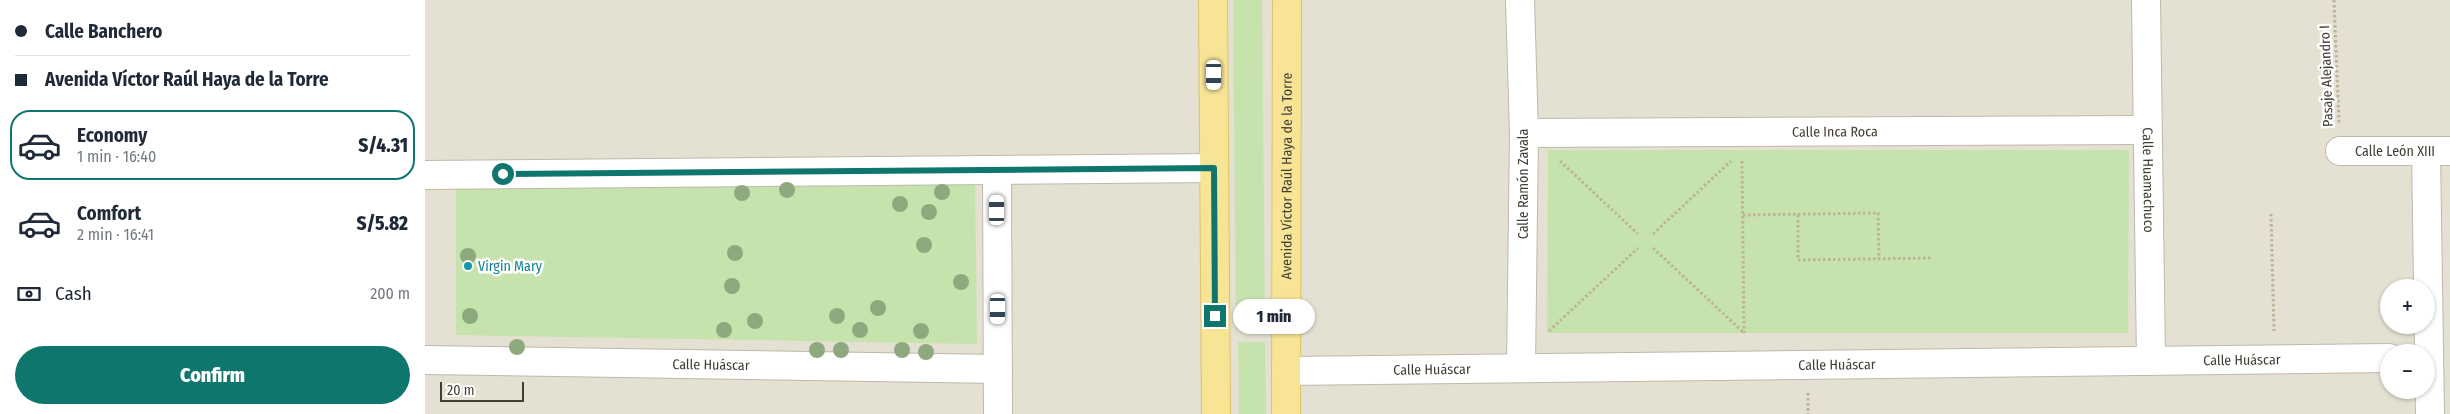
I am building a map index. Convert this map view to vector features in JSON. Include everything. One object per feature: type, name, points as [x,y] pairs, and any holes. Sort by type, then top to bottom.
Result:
[{"type":"main road","points":[[1213,0],[1215,414]]},
{"type":"main road","name":"Avenida Víctor Raúl Haya de la Torre","points":[[1286,414],[1287,0]]},
{"type":"street","name":"Calle Ramón Zavala","points":[[1520,0],[1523,133],[1521,368]]},
{"type":"street","name":"Calle Huamachuco","points":[[2145,0],[2151,361]]},
{"type":"street","name":"Calle Inca Roca","points":[[1523,133],[2146,130]]},
{"type":"street","name":"Calle León XIII","points":[[2340,151],[2438,151]]},
{"type":"street","points":[[2429,344],[2438,151]]},
{"type":"street","points":[[425,175],[1214,168]]},
{"type":"street","points":[[997,170],[998,414]]},
{"type":"street","name":"Calle Huáscar","points":[[1286,371],[2380,358]]},
{"type":"street","name":"Calle Huáscar","points":[[425,360],[998,369]]},
{"type":"street","points":[[2429,399],[2430,414]]},
{"type":"path","name":"Pasaje Alejandro I","points":[[2334,0],[2340,151]]},
{"type":"path","points":[[1653,234],[1735,156]]},
{"type":"path","points":[[1555,157],[1638,234]]},
{"type":"path","points":[[1653,248],[1744,333],[1742,159]]},
{"type":"path","points":[[1743,215],[1878,213],[1879,258]]},
{"type":"path","points":[[2271,214],[2275,360]]},
{"type":"path","points":[[1798,215],[1797,260],[1933,258]]},
{"type":"path","points":[[1547,333],[1638,248]]},
{"type":"shaded area","points":[[425,0],[2450,0],[2450,414],[425,414]]},
{"type":"green space","points":[[1233,0],[1262,0],[1265,329],[1236,329]]},
{"type":"green space","points":[[1548,150],[2129,150],[2128,333],[1547,333]]},
{"type":"green space","points":[[975,179],[977,344],[456,335],[456,184]]},
{"type":"green space","points":[[1238,342],[1265,342],[1266,414],[1239,414]]},
{"type":"place","name":"Virgin Mary","points":[[468,266]]},
{"type":"route","points":[[503,174],[1214,168],[1215,316]]}]
